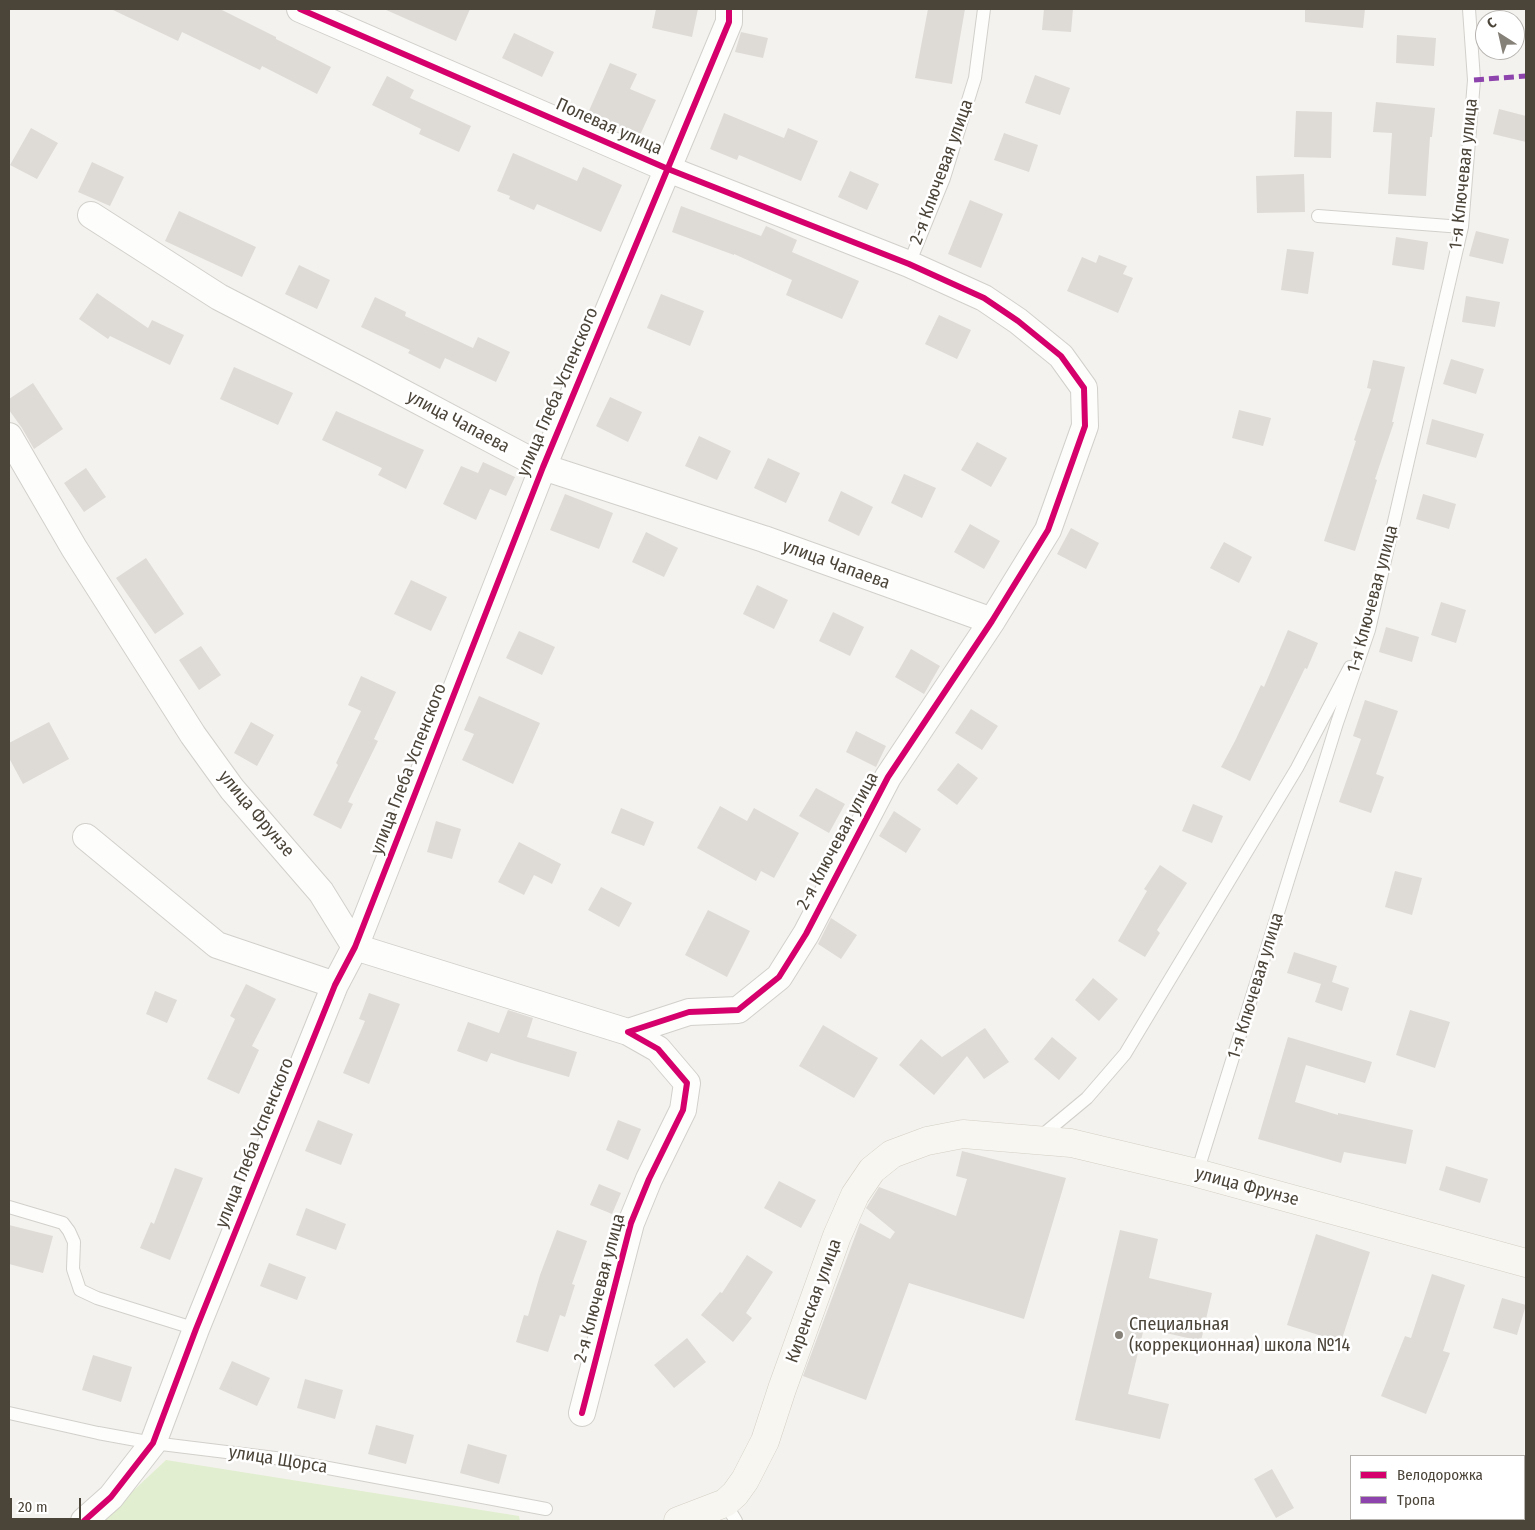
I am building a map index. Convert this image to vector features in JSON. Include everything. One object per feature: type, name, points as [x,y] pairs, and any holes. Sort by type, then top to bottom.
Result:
[{"type":"street","name":"Полевая улица","points":[[300,9],[668,169],[909,264]]},
{"type":"street","name":"улица Глеба Успенского","points":[[84,1521],[111,1497],[152,1443],[335,985],[355,948],[543,467],[729,22],[729,9]]},
{"type":"street","name":"улица Чапаева","points":[[90,215],[219,297],[543,467],[764,539],[992,621]]},
{"type":"street","name":"2-я Ключевая улица","points":[[628,1032],[689,1012],[738,1010],[779,976],[806,934],[888,777],[992,621],[1048,530],[1085,426],[1084,388],[1061,356],[1018,321],[984,298],[909,264]]},
{"type":"street","name":"улица Фрунзе","points":[[9,436],[74,548],[193,735],[232,789],[321,892],[355,948]]},
{"type":"street","points":[[86,837],[217,945],[335,985]]},
{"type":"street","points":[[355,948],[628,1032]]},
{"type":"street","name":"2-я Ключевая улица","points":[[582,1413],[631,1223],[649,1179],[683,1110],[686,1083],[658,1049],[628,1032]]},
{"type":"street","name":"улица Фрунзе","points":[[963,1134],[1071,1143],[1198,1173],[1526,1263]]},
{"type":"street","name":"Киренская улица","points":[[730,1512],[735,1494],[745,1480],[765,1441],[837,1236],[855,1195],[872,1170],[892,1154],[927,1141],[963,1134]]},
{"type":"street","points":[[678,1521],[730,1512]]},
{"type":"lane","name":"2-я Ключевая улица","points":[[909,264],[944,178],[975,78],[984,9]]},
{"type":"lane","name":"1-я Ключевая улица","points":[[1198,1173],[1337,723],[1369,630],[1462,227],[1474,80],[1469,9]]},
{"type":"lane","points":[[1318,216],[1462,227]]},
{"type":"lane","points":[[1036,1140],[1087,1098],[1125,1054],[1297,768],[1369,630]]},
{"type":"lane","points":[[9,1207],[63,1223],[74,1242],[72,1269],[80,1290],[97,1298],[196,1329]]},
{"type":"lane","name":"улица Щорса","points":[[9,1413],[152,1443],[274,1458],[546,1509]]},
{"type":"green space","points":[[166,1460],[519,1516],[520,1521],[101,1521]]},
{"type":"building","points":[[111,9],[220,9],[331,67],[317,94],[262,66],[260,70],[182,32],[178,41]]},
{"type":"building","points":[[384,9],[470,9],[456,41]]},
{"type":"building","points":[[656,9],[698,9],[692,37],[652,28]]},
{"type":"building","points":[[928,9],[965,9],[952,84],[915,78]]},
{"type":"building","points":[[1044,9],[1073,9],[1071,32],[1042,30]]},
{"type":"building","points":[[1305,9],[1365,9],[1363,28],[1305,22]]},
{"type":"building","points":[[741,32],[768,38],[763,58],[735,52]]},
{"type":"building","points":[[514,33],[554,52],[542,77],[502,58]]},
{"type":"building","points":[[1397,35],[1436,38],[1434,66],[1396,63]]},
{"type":"building","points":[[610,63],[637,74],[630,89],[656,100],[640,135],[588,113]]},
{"type":"building","points":[[1035,75],[1070,88],[1060,115],[1025,103]]},
{"type":"building","points":[[387,76],[414,90],[410,98],[471,126],[459,152],[419,134],[421,129],[372,105]]},
{"type":"building","points":[[1376,102],[1435,108],[1432,137],[1430,137],[1426,196],[1388,194],[1392,133],[1373,132]]},
{"type":"building","points":[[1499,109],[1526,116],[1526,142],[1493,134]]},
{"type":"building","points":[[1296,111],[1332,112],[1331,158],[1294,157]]},
{"type":"building","points":[[724,113],[784,138],[788,128],[818,141],[801,181],[739,155],[737,160],[710,149]]},
{"type":"building","points":[[31,128],[58,143],[37,179],[10,165]]},
{"type":"building","points":[[1004,133],[1038,145],[1029,172],[994,160]]},
{"type":"building","points":[[513,153],[577,181],[583,167],[622,185],[601,232],[537,204],[534,210],[509,199],[510,196],[497,191]]},
{"type":"building","points":[[92,162],[124,177],[110,206],[78,192]]},
{"type":"building","points":[[850,171],[879,184],[867,210],[838,197]]},
{"type":"building","points":[[1304,174],[1305,212],[1257,213],[1256,176]]},
{"type":"building","points":[[970,200],[1003,214],[981,268],[948,254]]},
{"type":"building","points":[[681,206],[761,236],[766,226],[797,240],[792,252],[859,281],[842,319],[786,295],[792,280],[734,254],[672,232]]},
{"type":"building","points":[[179,211],[256,247],[242,277],[165,241]]},
{"type":"building","points":[[1476,231],[1509,239],[1503,264],[1469,256]]},
{"type":"building","points":[[1396,237],[1428,242],[1424,270],[1392,265]]},
{"type":"building","points":[[1287,249],[1314,252],[1308,294],[1281,290]]},
{"type":"building","points":[[1099,255],[1127,266],[1123,274],[1133,278],[1118,313],[1067,291],[1082,257],[1096,263]]},
{"type":"building","points":[[299,265],[330,280],[317,309],[285,294]]},
{"type":"building","points":[[97,293],[148,328],[152,320],[184,335],[170,365],[110,336],[108,339],[79,319]]},
{"type":"building","points":[[661,294],[704,311],[690,346],[647,328]]},
{"type":"building","points":[[1466,296],[1500,302],[1495,327],[1462,322]]},
{"type":"building","points":[[375,297],[406,312],[405,316],[473,348],[478,337],[510,352],[496,382],[445,358],[440,369],[408,353],[410,350],[361,327]]},
{"type":"building","points":[[939,315],[971,330],[957,359],[925,344]]},
{"type":"building","points":[[1451,359],[1484,369],[1476,394],[1443,384]]},
{"type":"building","points":[[1373,360],[1405,367],[1392,422],[1394,422],[1375,479],[1377,480],[1355,551],[1324,541],[1371,389],[1367,388]]},
{"type":"building","points":[[234,367],[293,393],[278,425],[220,399]]},
{"type":"building","points":[[33,383],[63,429],[34,449],[9,410],[9,399]]},
{"type":"building","points":[[610,397],[642,412],[628,442],[596,426]]},
{"type":"building","points":[[1239,410],[1271,418],[1263,446],[1232,438]]},
{"type":"building","points":[[336,411],[424,450],[406,489],[378,475],[382,468],[322,440]]},
{"type":"building","points":[[1432,419],[1484,434],[1476,458],[1426,444]]},
{"type":"building","points":[[699,436],[731,451],[717,480],[685,466]]},
{"type":"building","points":[[977,442],[1007,458],[991,487],[961,470]]},
{"type":"building","points":[[768,458],[800,473],[786,503],[754,488]]},
{"type":"building","points":[[483,462],[515,477],[506,496],[490,489],[476,520],[443,504],[461,466],[478,473]]},
{"type":"building","points":[[86,468],[106,497],[84,512],[64,483]]},
{"type":"building","points":[[904,474],[936,488],[922,518],[891,503]]},
{"type":"building","points":[[841,491],[873,507],[859,536],[828,521]]},
{"type":"building","points":[[565,494],[613,513],[599,549],[550,530]]},
{"type":"building","points":[[1423,494],[1456,504],[1449,529],[1416,519]]},
{"type":"building","points":[[970,524],[1000,541],[984,569],[954,552]]},
{"type":"building","points":[[1071,528],[1099,543],[1086,569],[1057,554]]},
{"type":"building","points":[[646,532],[678,548],[664,577],[632,562]]},
{"type":"building","points":[[1224,542],[1252,557],[1239,583],[1210,568]]},
{"type":"building","points":[[146,558],[184,614],[155,634],[116,578]]},
{"type":"building","points":[[411,580],[447,597],[431,631],[394,614]]},
{"type":"building","points":[[757,585],[788,600],[774,629],[743,614]]},
{"type":"building","points":[[1441,602],[1466,610],[1456,643],[1431,635]]},
{"type":"building","points":[[833,612],[864,627],[850,656],[819,641]]},
{"type":"building","points":[[1386,627],[1419,637],[1412,662],[1379,652]]},
{"type":"building","points":[[1288,630],[1318,643],[1307,669],[1305,668],[1250,781],[1221,767],[1261,685],[1264,687]]},
{"type":"building","points":[[519,631],[555,647],[542,675],[506,658]]},
{"type":"building","points":[[201,646],[221,675],[199,690],[179,660]]},
{"type":"building","points":[[911,649],[940,666],[924,694],[895,677]]},
{"type":"building","points":[[361,676],[396,692],[374,739],[378,741],[348,802],[353,804],[341,829],[313,815],[338,765],[336,763],[361,711],[348,705]]},
{"type":"building","points":[[479,696],[540,723],[513,784],[462,760],[474,734],[464,730]]},
{"type":"building","points":[[1365,700],[1398,711],[1376,774],[1384,777],[1371,813],[1339,802],[1361,739],[1353,736]]},
{"type":"building","points":[[971,709],[998,726],[982,750],[955,733]]},
{"type":"building","points":[[49,722],[69,759],[23,784],[9,758],[9,743]]},
{"type":"building","points":[[251,722],[274,735],[257,766],[234,753]]},
{"type":"building","points":[[856,731],[886,746],[876,767],[846,752]]},
{"type":"building","points":[[958,763],[978,778],[957,805],[937,790]]},
{"type":"building","points":[[816,788],[845,804],[829,833],[799,816]]},
{"type":"building","points":[[1193,804],[1223,816],[1212,843],[1182,831]]},
{"type":"building","points":[[720,806],[747,821],[754,808],[799,833],[774,878],[761,871],[756,881],[697,848]]},
{"type":"building","points":[[621,808],[654,822],[644,846],[611,833]]},
{"type":"building","points":[[894,811],[921,829],[906,853],[879,836]]},
{"type":"building","points":[[436,821],[461,829],[452,859],[427,852]]},
{"type":"building","points":[[519,842],[561,864],[552,884],[534,875],[524,895],[498,882]]},
{"type":"building","points":[[1160,865],[1187,883],[1157,930],[1160,933],[1145,957],[1118,941],[1147,891],[1144,889]]},
{"type":"building","points":[[1395,871],[1422,878],[1412,915],[1385,907]]},
{"type":"building","points":[[601,887],[632,903],[619,927],[588,910]]},
{"type":"building","points":[[708,910],[750,931],[727,977],[685,955]]},
{"type":"building","points":[[831,918],[857,935],[841,959],[818,944]]},
{"type":"building","points":[[1294,952],[1337,966],[1332,982],[1349,988],[1342,1011],[1315,1002],[1321,984],[1287,973]]},
{"type":"building","points":[[1093,978],[1118,999],[1099,1021],[1075,1000]]},
{"type":"building","points":[[246,984],[276,999],[252,1046],[259,1050],[239,1094],[207,1079],[235,1019],[230,1016]]},
{"type":"building","points":[[155,991],[177,1000],[167,1023],[146,1014]]},
{"type":"building","points":[[369,993],[400,1004],[369,1084],[343,1073],[365,1021],[359,1019]]},
{"type":"building","points":[[508,1010],[533,1018],[527,1037],[577,1052],[569,1077],[491,1053],[487,1062],[457,1051],[468,1022],[499,1033]]},
{"type":"building","points":[[1410,1010],[1450,1022],[1435,1068],[1396,1055]]},
{"type":"building","points":[[823,1025],[878,1058],[854,1098],[799,1066]]},
{"type":"building","points":[[985,1028],[1009,1062],[984,1079],[967,1056],[934,1095],[899,1065],[921,1039],[942,1057]]},
{"type":"building","points":[[1052,1037],[1077,1058],[1059,1080],[1034,1059]]},
{"type":"building","points":[[1288,1037],[1372,1062],[1365,1083],[1306,1065],[1295,1102],[1338,1115],[1338,1113],[1413,1130],[1406,1164],[1344,1152],[1341,1163],[1258,1139]]},
{"type":"building","points":[[318,1120],[353,1134],[341,1165],[305,1151]]},
{"type":"building","points":[[618,1120],[641,1129],[628,1160],[606,1150]]},
{"type":"building","points":[[962,1151],[1066,1178],[1024,1319],[909,1283],[866,1400],[803,1376],[860,1223],[890,1239],[895,1232],[866,1208],[879,1187],[956,1216],[967,1179],[956,1176]]},
{"type":"building","points":[[1446,1166],[1488,1179],[1480,1203],[1439,1190]]},
{"type":"building","points":[[175,1168],[203,1178],[170,1260],[140,1248],[151,1222],[154,1224]]},
{"type":"building","points":[[779,1181],[816,1200],[801,1228],[764,1208]]},
{"type":"building","points":[[599,1184],[621,1193],[612,1214],[590,1205]]},
{"type":"building","points":[[306,1208],[346,1224],[336,1250],[296,1235]]},
{"type":"building","points":[[9,1225],[53,1236],[43,1273],[9,1264]]},
{"type":"building","points":[[557,1230],[587,1241],[572,1284],[575,1285],[565,1317],[560,1315],[548,1352],[516,1342],[524,1315],[528,1316],[540,1275]]},
{"type":"building","name":"Специальная (коррекционная) школа №14","points":[[1120,1230],[1158,1239],[1149,1278],[1212,1293],[1201,1341],[1144,1328],[1128,1394],[1169,1404],[1160,1439],[1075,1420]]},
{"type":"building","points":[[1316,1234],[1370,1252],[1341,1342],[1287,1325]]},
{"type":"building","points":[[747,1255],[773,1272],[746,1313],[752,1318],[733,1342],[701,1315],[720,1292],[722,1293]]},
{"type":"building","points":[[269,1263],[306,1277],[297,1300],[260,1286]]},
{"type":"building","points":[[1432,1274],[1465,1285],[1443,1351],[1450,1353],[1426,1414],[1381,1396],[1405,1336],[1411,1338]]},
{"type":"building","points":[[1502,1298],[1526,1305],[1517,1335],[1493,1328]]},
{"type":"building","points":[[687,1338],[706,1362],[674,1388],[654,1365]]},
{"type":"building","points":[[93,1355],[132,1367],[121,1402],[82,1390]]},
{"type":"building","points":[[232,1361],[270,1378],[257,1406],[219,1389]]},
{"type":"building","points":[[305,1379],[343,1390],[335,1419],[297,1408]]},
{"type":"building","points":[[376,1425],[414,1435],[406,1464],[368,1454]]},
{"type":"building","points":[[468,1444],[507,1455],[499,1484],[460,1473]]},
{"type":"building","points":[[1272,1469],[1294,1508],[1276,1518],[1254,1479]]},
{"type":"marked path","points":[[1474,80],[1526,76]]},
{"type":"cycle path","points":[[300,9],[668,169],[909,264],[984,298],[1018,321],[1061,356],[1084,388],[1085,426],[1048,530],[992,621],[888,777],[806,934],[779,977],[738,1010],[689,1012],[628,1032],[658,1049],[687,1083],[683,1110],[649,1179],[631,1223],[582,1413]]},
{"type":"cycle path","points":[[84,1521],[111,1497],[153,1443],[196,1329],[335,985],[355,947],[543,467],[729,22],[729,9]]},
{"type":"place","name":"Специальная (коррекционная) школа №14","points":[[1119,1335]]}]
